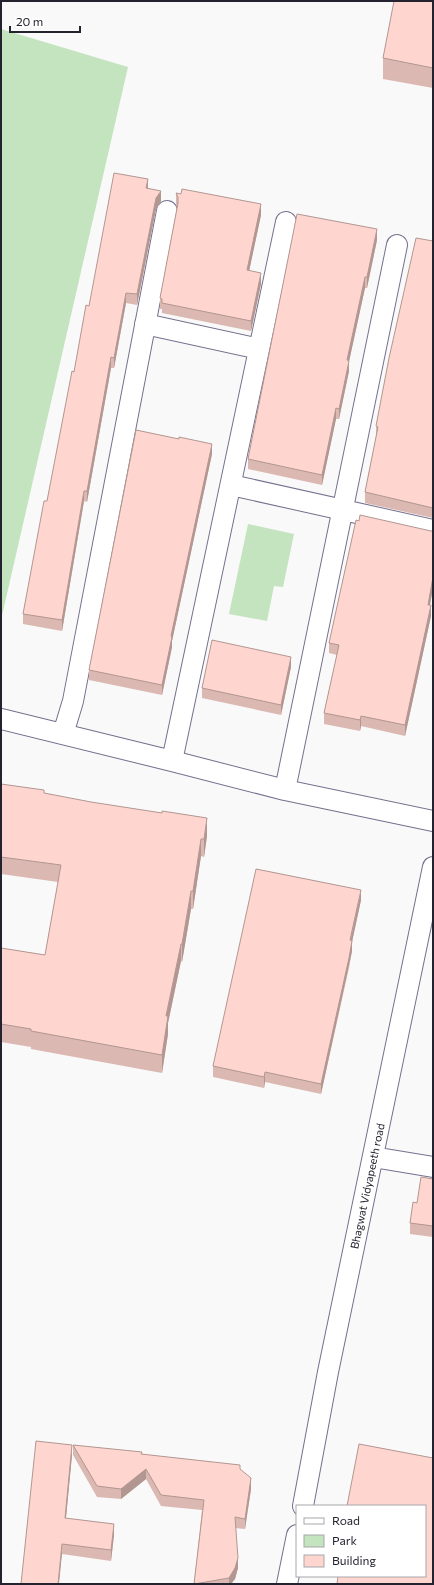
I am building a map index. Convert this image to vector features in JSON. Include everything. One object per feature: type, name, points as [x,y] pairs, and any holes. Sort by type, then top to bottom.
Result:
[{"type":"street","points":[[63,734],[73,701],[167,210]]},
{"type":"street","points":[[172,761],[286,222]]},
{"type":"street","points":[[285,790],[397,245]]},
{"type":"street","points":[[145,324],[259,349]]},
{"type":"street","points":[[230,485],[433,530]]},
{"type":"street","points":[[1,719],[285,790],[433,821]]},
{"type":"street","name":"Bhagwat Vidyapeeth road","points":[[303,1505],[328,1372],[433,867]]},
{"type":"street","points":[[373,1157],[433,1167]]},
{"type":"street","points":[[288,1584],[296,1540]]},
{"type":"green space","points":[[1,29],[128,67],[1,620]]},
{"type":"green space","points":[[248,524],[294,534],[283,587],[274,586],[267,621],[229,614]]},
{"type":"building","points":[[394,1],[433,1],[433,68],[383,58]]},
{"type":"building","points":[[114,173],[148,179],[146,188],[161,191],[156,198],[137,294],[126,293],[114,358],[111,357],[87,491],[84,491],[62,620],[23,614],[44,501],[47,501],[72,371],[74,372],[86,305],[89,306]]},
{"type":"building","points":[[182,189],[261,204],[247,270],[261,273],[251,321],[162,303],[162,299],[160,298],[178,203],[176,193],[181,194]]},
{"type":"building","points":[[297,214],[377,229],[347,360],[349,361],[339,409],[336,408],[322,475],[248,459]]},
{"type":"building","points":[[416,238],[433,241],[433,508],[365,492],[378,427],[376,426],[389,358]]},
{"type":"building","points":[[136,430],[212,444],[162,685],[89,670]]},
{"type":"building","points":[[360,515],[433,531],[433,577],[428,605],[431,605],[405,725],[361,716],[360,720],[324,713],[339,645],[329,643],[356,520],[359,521]]},
{"type":"building","points":[[212,640],[291,657],[281,705],[202,688]]},
{"type":"building","points":[[1,784],[44,790],[44,793],[91,802],[207,818],[204,839],[201,839],[193,891],[191,891],[182,944],[166,1016],[168,1016],[162,1055],[31,1031],[31,1029],[1,1024],[1,948],[45,955],[61,865],[1,857]]},
{"type":"building","points":[[256,869],[361,890],[350,940],[352,941],[349,958],[321,1084],[265,1072],[264,1077],[213,1066]]},
{"type":"building","points":[[421,1177],[433,1179],[433,1226],[410,1223],[413,1202],[417,1203]]},
{"type":"building","points":[[36,1441],[72,1445],[65,1518],[114,1524],[111,1550],[62,1544],[58,1584],[21,1584]]},
{"type":"building","points":[[359,1444],[433,1458],[433,1584],[337,1584],[338,1577],[426,1577],[426,1505],[347,1505]]},
{"type":"building","points":[[73,1445],[142,1452],[141,1454],[240,1465],[240,1469],[251,1478],[245,1519],[235,1517],[238,1558],[235,1568],[229,1578],[194,1584],[204,1500],[161,1495],[146,1469],[121,1489],[97,1486]]}]
